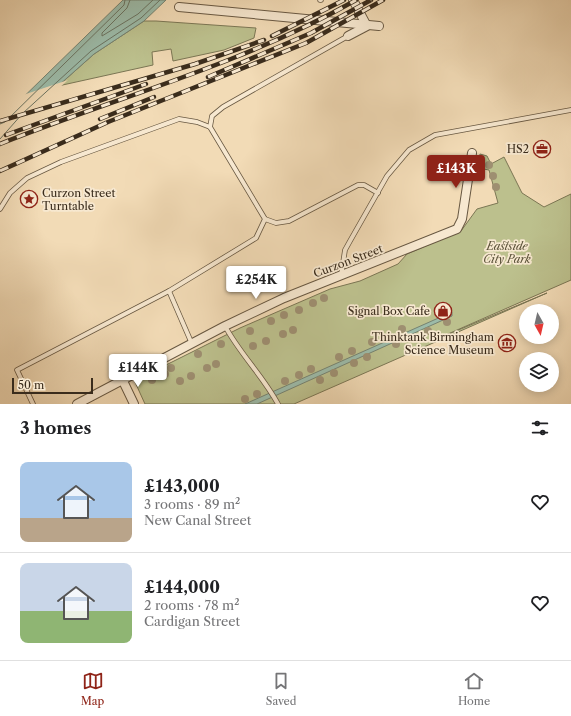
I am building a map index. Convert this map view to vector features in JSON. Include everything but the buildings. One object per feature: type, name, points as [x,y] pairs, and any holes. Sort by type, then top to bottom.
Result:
[{"type":"street","points":[[353,0],[367,26]]},
{"type":"street","points":[[179,7],[379,26]]},
{"type":"street","points":[[348,36],[367,26]]},
{"type":"street","name":"Curzon Street","points":[[77,404],[225,326],[284,298],[457,229],[462,219],[472,153]]},
{"type":"street","points":[[123,381],[134,404]]},
{"type":"lane","points":[[210,127],[212,116],[223,107],[348,36]]},
{"type":"lane","points":[[341,276],[345,250],[387,176],[409,150],[435,135],[571,110]]},
{"type":"lane","points":[[0,210],[10,194],[27,178],[61,162],[179,119],[197,122],[210,127],[265,219],[276,222],[289,220],[358,185],[364,185],[378,193]]},
{"type":"lane","points":[[33,404],[17,370],[168,291],[256,238],[265,219]]},
{"type":"lane","points":[[168,291],[192,344]]},
{"type":"lane","points":[[225,326],[236,346],[278,404]]},
{"type":"green space","points":[[144,21],[256,28],[254,38],[224,50],[173,61],[171,49],[152,52],[153,65],[58,86],[94,54]]},
{"type":"green space","name":"Eastside City Park","points":[[480,154],[487,156],[491,164],[504,157],[522,193],[544,207],[571,194],[571,280],[432,341],[519,305],[294,404],[145,404],[135,382],[150,373],[240,328],[330,289],[360,281],[398,264],[407,254],[461,231],[477,209],[498,203],[489,170],[478,168]]},
{"type":"water","points":[[123,0],[166,0],[144,21],[94,54],[58,86],[5,115]]},
{"type":"water","points":[[452,312],[452,316],[257,404],[245,404]]},
{"type":"pier","points":[[68,80],[27,117],[0,147],[0,118],[23,95]]},
{"type":"railway","points":[[272,36],[344,0]]},
{"type":"railway","points":[[0,144],[226,61],[313,23],[356,0]]},
{"type":"railway","points":[[208,77],[311,33],[371,0]]},
{"type":"railway","points":[[0,171],[108,122],[306,43],[383,0]]},
{"type":"railway","points":[[0,121],[195,64],[264,40]]},
{"type":"railway","points":[[6,135],[146,84]]},
{"type":"railway","points":[[100,119],[154,97]]},
{"type":"place","name":"HS2","points":[[542,149]]},
{"type":"place","name":"Curzon Street Turntable","points":[[29,199]]},
{"type":"place","name":"Signal Box Cafe","points":[[443,311]]},
{"type":"place","name":"Thinktank Birmingham Science Museum","points":[[507,343]]}]
